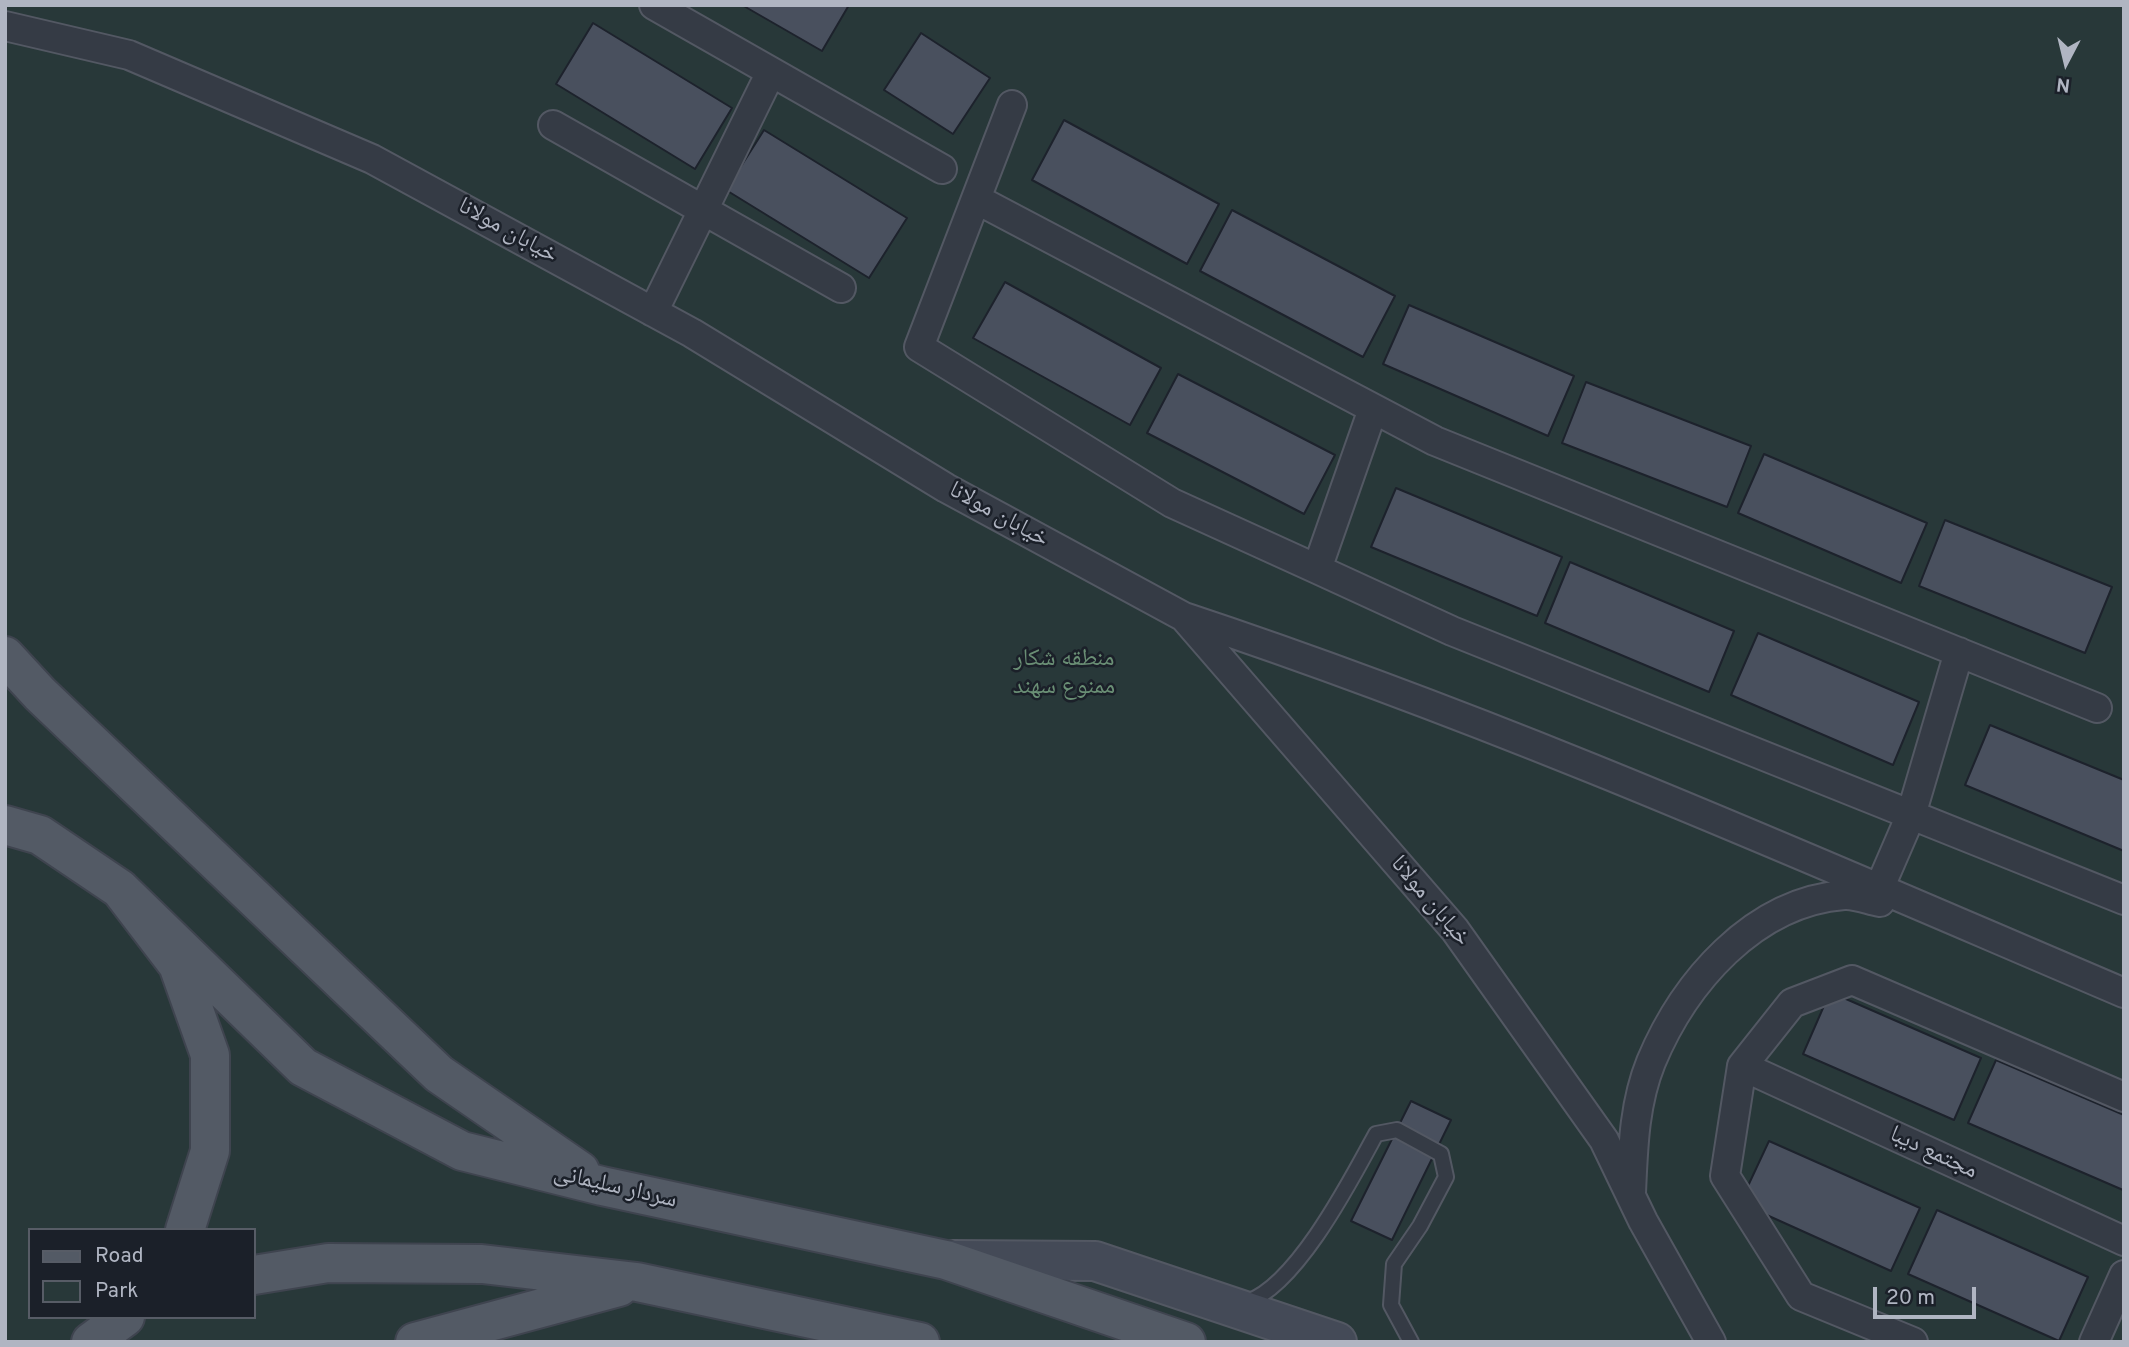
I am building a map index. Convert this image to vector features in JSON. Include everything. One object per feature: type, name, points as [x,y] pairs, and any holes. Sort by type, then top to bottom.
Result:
[{"type":"main road","points":[[5,656],[50,704],[439,1074],[602,1186]]},
{"type":"main road","points":[[5,825],[40,835],[120,889],[178,965],[210,1055],[210,1151],[186,1228]]},
{"type":"main road","name":"سردار سلیمانی","points":[[120,889],[303,1067],[462,1151],[602,1186],[946,1260],[1186,1342]]},
{"type":"main road","points":[[946,1260],[1095,1261],[1337,1342]]},
{"type":"main road","points":[[256,1275],[328,1263],[482,1264],[637,1282],[920,1342]]},
{"type":"main road","points":[[415,1342],[637,1282]]},
{"type":"main road","points":[[91,1342],[122,1319]]},
{"type":"street","points":[[654,5],[942,169]]},
{"type":"street","name":"خیابان مولانا","points":[[5,26],[129,55],[372,159],[653,312],[946,488],[1184,617],[1455,930],[1604,1140],[1631,1196],[1711,1342]]},
{"type":"street","points":[[653,312],[771,72]]},
{"type":"street","points":[[1012,105],[919,347],[1172,503],[1452,631],[2124,900]]},
{"type":"street","points":[[552,125],[841,288]]},
{"type":"street","points":[[976,199],[1435,441],[2097,708]]},
{"type":"street","points":[[1317,569],[1373,409]]},
{"type":"street","points":[[1184,617],[1280,649],[1452,713],[2124,993]]},
{"type":"street","points":[[1879,889],[1910,815],[1959,652]]},
{"type":"street","points":[[1631,1196],[1633,1127],[1651,1062],[1688,992],[1730,945],[1789,908],[1845,895],[1938,914]]},
{"type":"street","points":[[1913,1342],[1801,1296],[1724,1176],[1742,1066],[1792,1003],[1852,980],[2124,1097]]},
{"type":"street","name":"مجتمع دیبا","points":[[1742,1066],[2124,1241]]},
{"type":"street","points":[[2094,1342],[2124,1275]]},
{"type":"lane","points":[[1233,1307],[1264,1296],[1294,1266],[1349,1183],[1376,1134],[1397,1130],[1441,1154],[1446,1177],[1420,1226],[1394,1264],[1391,1305],[1411,1342]]},
{"type":"green space","name":"منطقه شکار ممنوع سهند","points":[[5,5],[2124,5],[2124,1342],[5,1342]]},
{"type":"building","points":[[742,5],[849,5],[822,51]]},
{"type":"building","points":[[593,23],[732,108],[695,169],[556,84]]},
{"type":"building","points":[[921,33],[990,78],[953,134],[884,90]]},
{"type":"building","points":[[1064,120],[1219,204],[1187,264],[1032,180]]},
{"type":"building","points":[[764,130],[907,218],[869,278],[726,190]]},
{"type":"building","points":[[1232,210],[1395,296],[1363,357],[1200,271]]},
{"type":"building","points":[[1005,282],[1161,368],[1130,425],[973,338]]},
{"type":"building","points":[[1409,305],[1574,376],[1548,436],[1383,364]]},
{"type":"building","points":[[1178,374],[1335,455],[1304,514],[1147,433]]},
{"type":"building","points":[[1586,382],[1751,446],[1727,507],[1562,443]]},
{"type":"building","points":[[1764,454],[1927,523],[1901,583],[1738,513]]},
{"type":"building","points":[[1396,488],[1562,557],[1537,616],[1371,547]]},
{"type":"building","points":[[1945,520],[2112,587],[2085,653],[1919,586]]},
{"type":"building","points":[[1570,562],[1734,631],[1709,692],[1545,623]]},
{"type":"building","points":[[1758,633],[1919,702],[1893,765],[1731,695]]},
{"type":"building","points":[[1990,725],[2124,780],[2124,851],[1965,785]]},
{"type":"building","points":[[1830,992],[1981,1058],[1954,1120],[1803,1054]]},
{"type":"building","points":[[1996,1060],[2124,1115],[2123,1190],[1968,1123]]},
{"type":"building","points":[[1411,1101],[1451,1120],[1392,1240],[1351,1221]]},
{"type":"building","points":[[1769,1141],[1920,1208],[1891,1271],[1740,1203]]},
{"type":"building","points":[[1937,1210],[2088,1277],[2059,1341],[1908,1274]]}]
